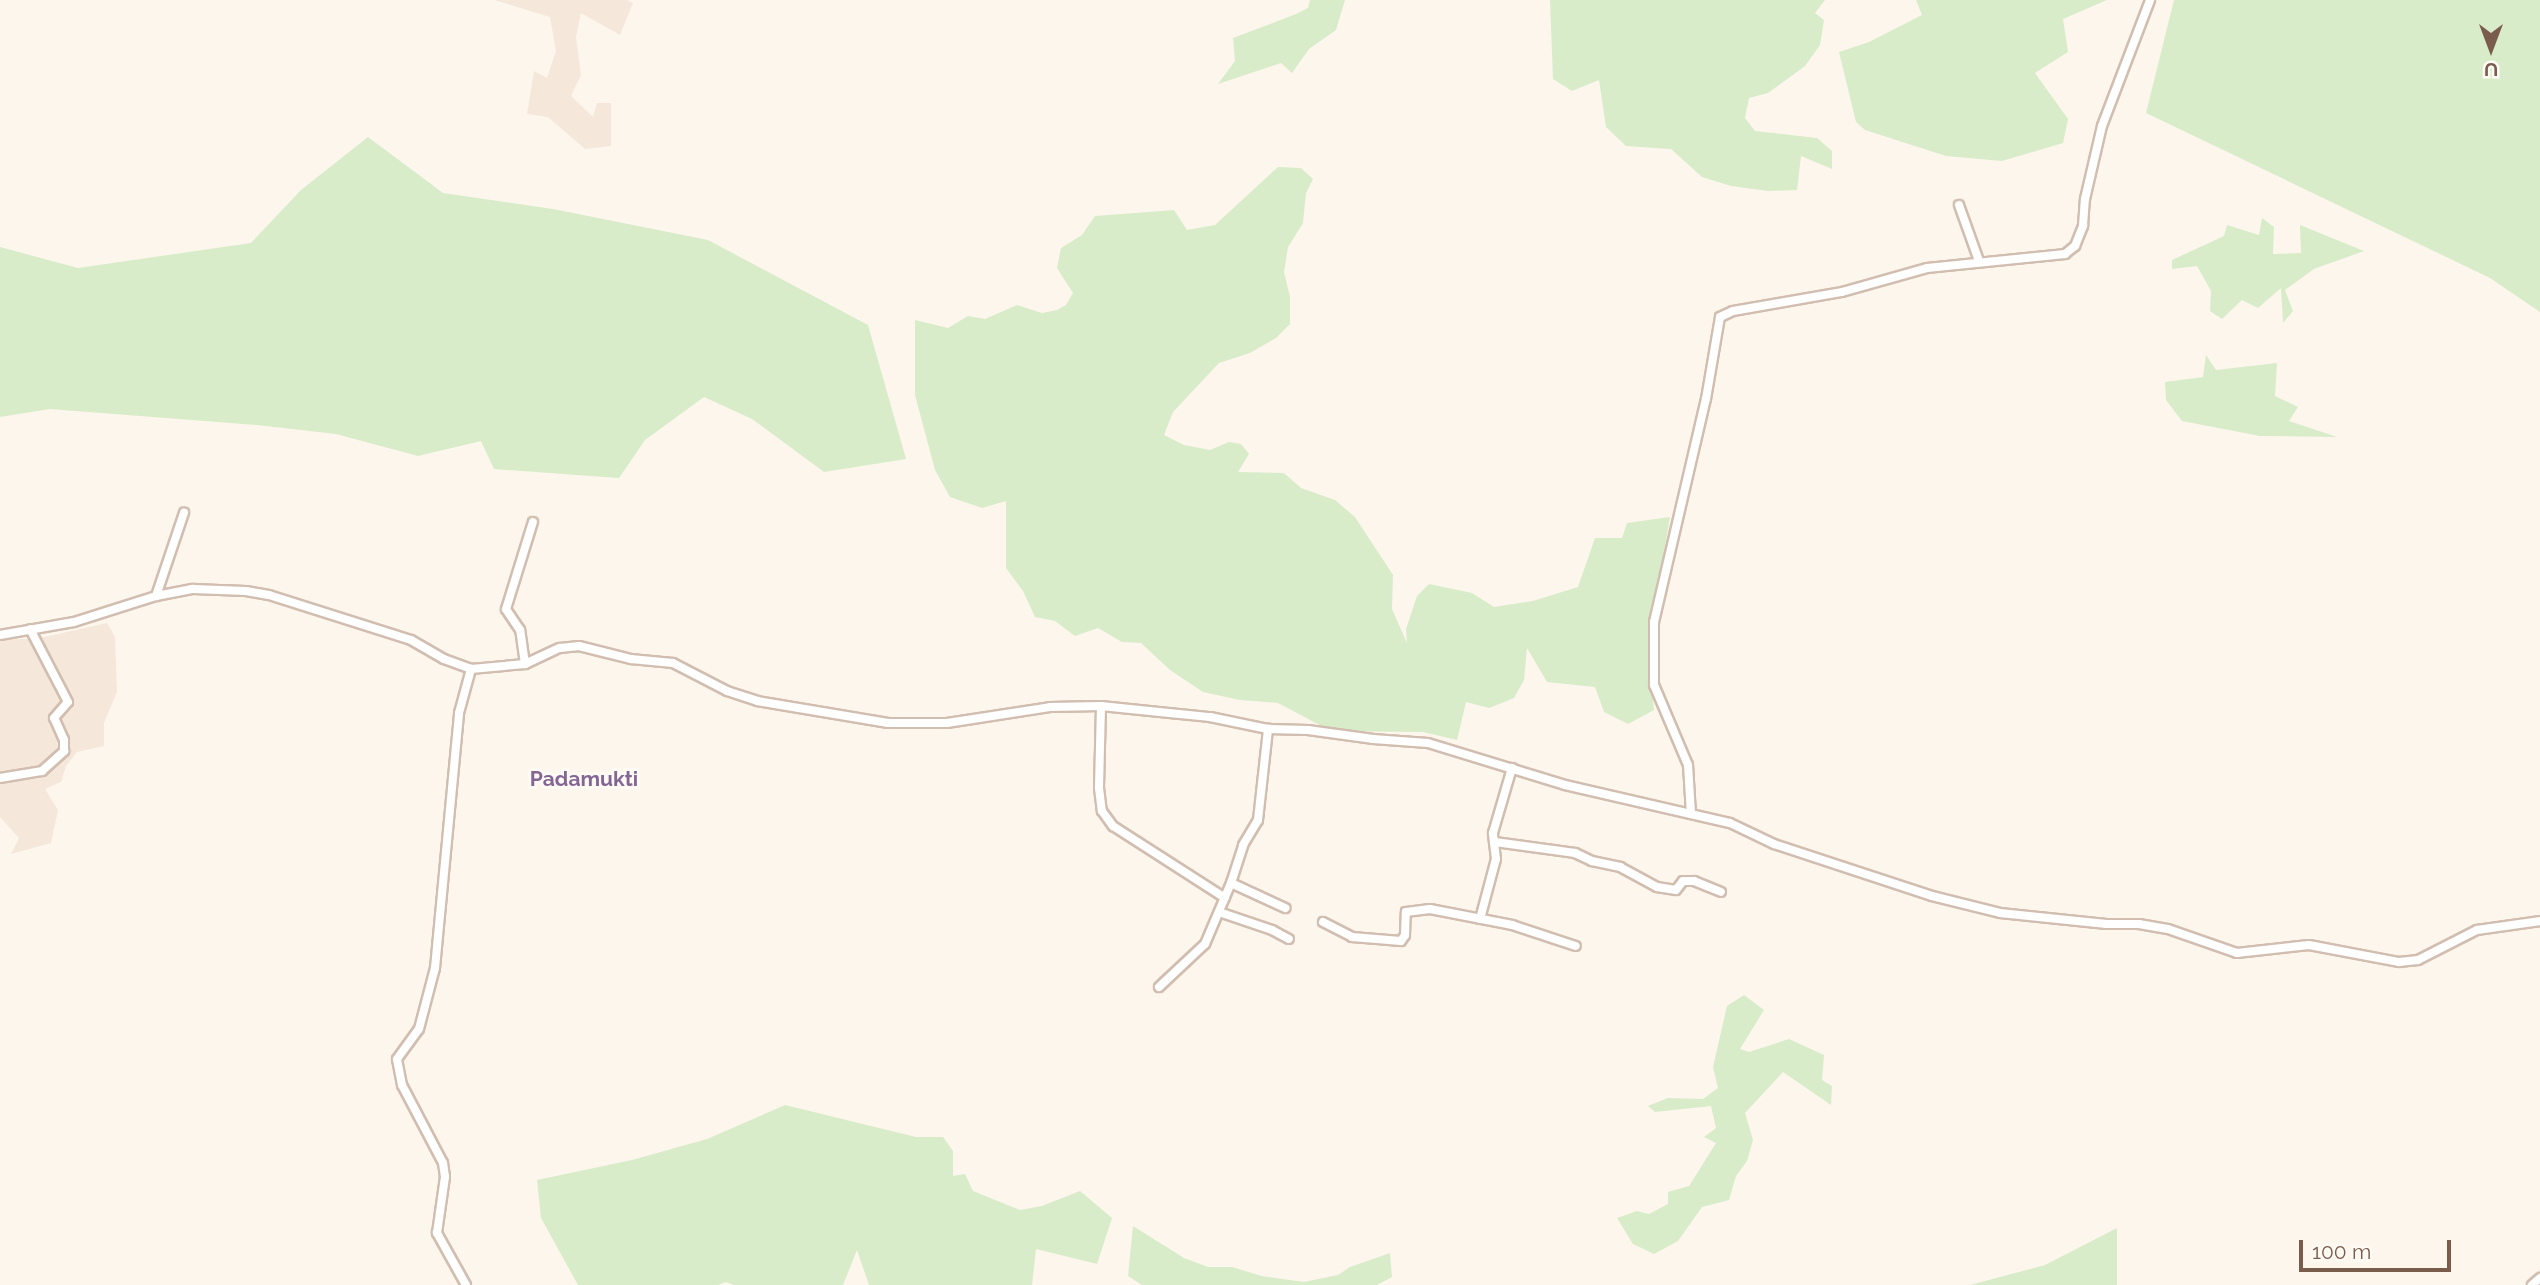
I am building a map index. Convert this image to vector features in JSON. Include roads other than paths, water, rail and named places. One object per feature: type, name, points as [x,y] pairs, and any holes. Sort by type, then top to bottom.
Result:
[{"type":"street","points":[[1691,814],[1688,765],[1654,685],[1654,622],[1706,398],[1720,317],[1733,312],[1842,292],[1927,268],[2065,254],[2075,246],[2083,226],[2085,199],[2102,126],[2150,0]]},
{"type":"street","points":[[1959,205],[1979,261]]},
{"type":"street","points":[[156,596],[184,513]]},
{"type":"street","points":[[525,664],[520,630],[506,609],[533,522]]},
{"type":"street","points":[[0,635],[74,622],[156,596],[206,588],[269,595],[411,640],[471,669],[525,664],[560,648],[579,646],[631,659],[673,663],[727,691],[757,701],[888,723],[947,723],[1050,707],[1101,706],[1210,717],[1268,729],[1308,730],[1428,743],[1565,785],[1730,823],[1774,844],[1855,872],[2000,913],[2106,924],[2139,923],[2168,929],[2237,953],[2309,945],[2399,962],[2418,960],[2477,930],[2540,921]]},
{"type":"street","points":[[0,778],[42,771],[64,751],[64,740],[54,718],[68,702],[30,629]]},
{"type":"street","points":[[466,1285],[437,1233],[445,1177],[443,1163],[402,1085],[397,1059],[419,1029],[435,968],[459,713],[471,669]]},
{"type":"street","points":[[1101,706],[1099,788],[1102,811],[1113,826],[1225,898]]},
{"type":"street","points":[[1159,987],[1203,947],[1231,883],[1243,845],[1258,820],[1268,729]]},
{"type":"street","points":[[1480,919],[1496,859],[1493,832],[1512,768]]},
{"type":"street","points":[[1495,842],[1575,853],[1592,861],[1620,867],[1657,887],[1675,890],[1683,881],[1694,881],[1721,892]]},
{"type":"street","points":[[1231,883],[1285,908]]},
{"type":"street","points":[[1322,922],[1352,937],[1401,942],[1405,935],[1405,914],[1409,911],[1430,909],[1512,925],[1576,946]]},
{"type":"street","points":[[1219,912],[1272,930],[1289,939]]},
{"type":"street","points":[[2532,1285],[2540,1278]]},
{"type":"district","name":"Padamukti","points":[[584,779]]}]
